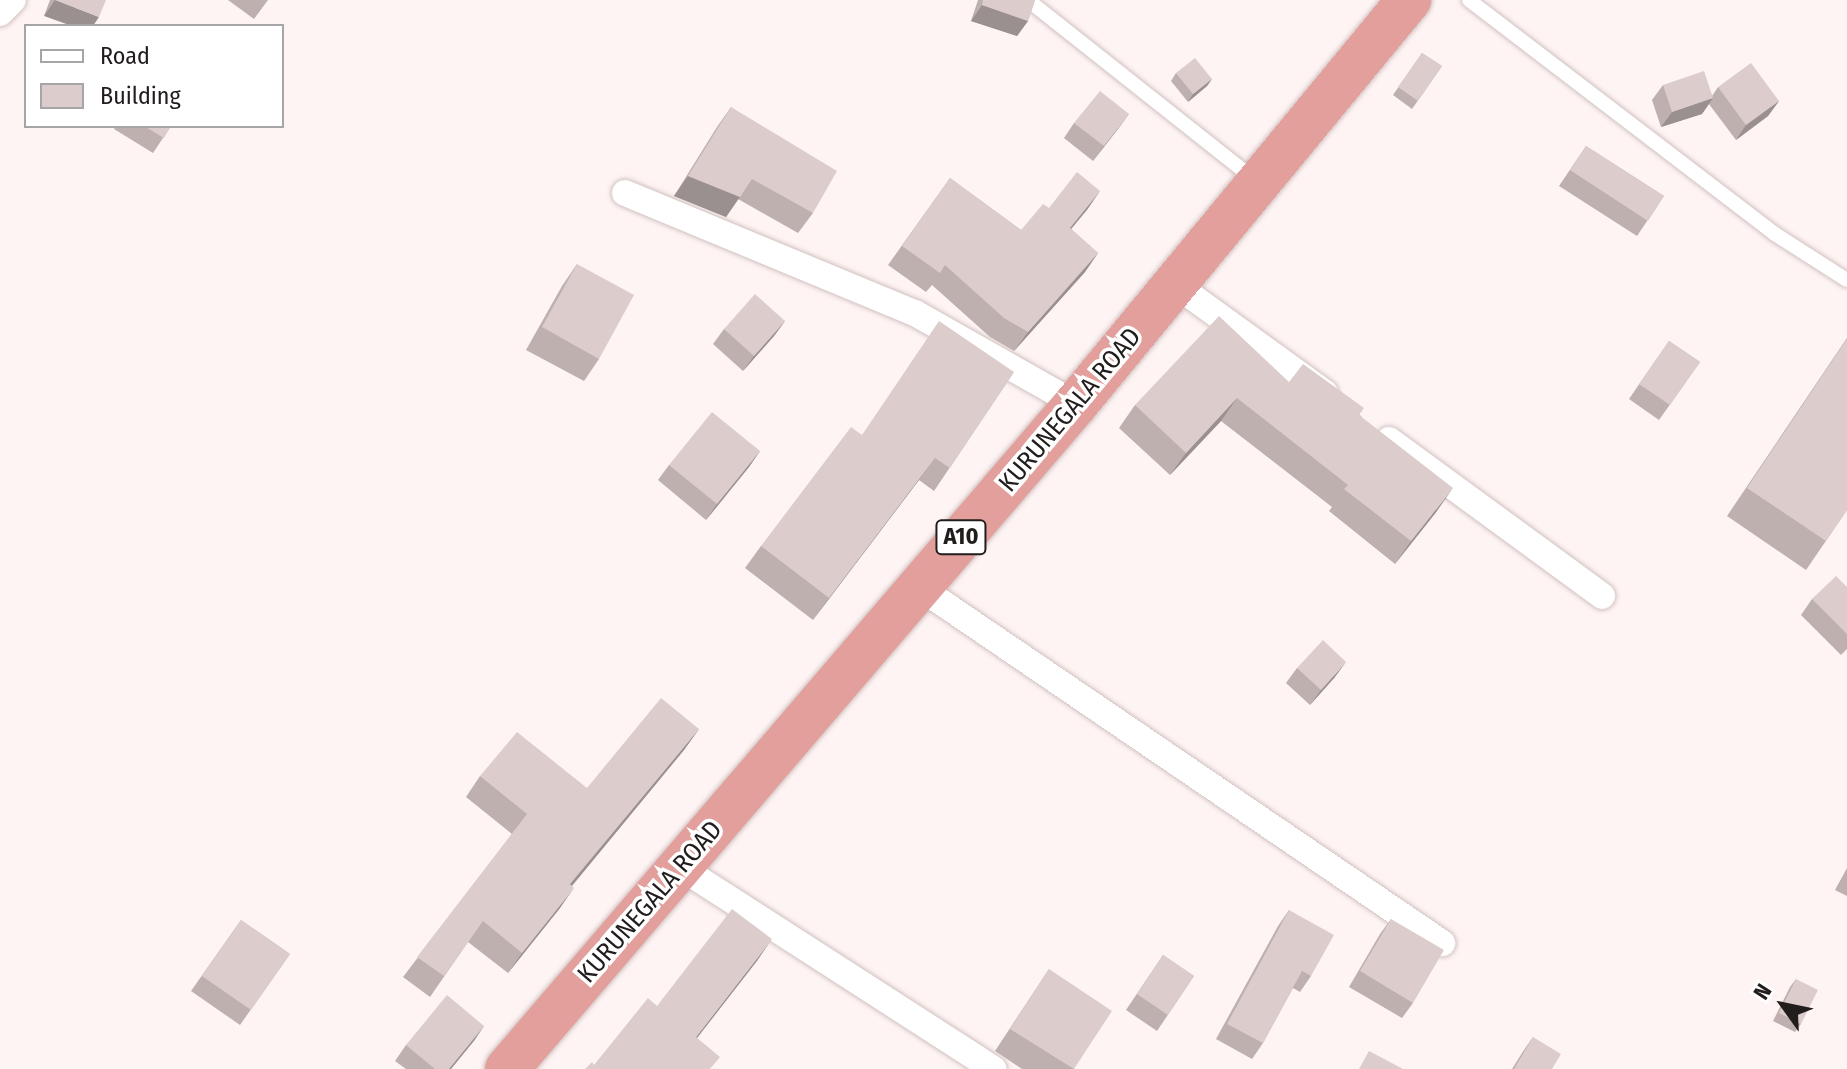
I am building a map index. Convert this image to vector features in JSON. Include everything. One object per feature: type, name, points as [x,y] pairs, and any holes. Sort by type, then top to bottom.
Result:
[{"type":"highway","name":"KURUNEGALA ROAD","points":[[507,1069],[1076,404],[1409,0]]},
{"type":"street","points":[[0,13],[13,0]]},
{"type":"street","points":[[625,193],[915,313],[1076,404]]},
{"type":"street","points":[[1176,285],[1344,407]]},
{"type":"street","points":[[1370,426],[1602,596]]},
{"type":"street","points":[[919,587],[1442,943]]},
{"type":"street","points":[[680,867],[993,1069]]},
{"type":"lane","points":[[1028,0],[1259,183]]},
{"type":"lane","points":[[1469,0],[1775,234],[1847,280]]},
{"type":"building","points":[[55,0],[106,0],[99,17]]},
{"type":"building","points":[[983,0],[1035,0],[1028,21],[982,5]]},
{"type":"building","points":[[1422,53],[1442,66],[1418,101],[1398,87]]},
{"type":"building","points":[[1195,58],[1212,79],[1193,94],[1176,73]]},
{"type":"building","points":[[1751,63],[1779,101],[1746,125],[1718,87]]},
{"type":"building","points":[[1704,71],[1713,98],[1672,112],[1663,85]]},
{"type":"building","points":[[1100,91],[1129,114],[1104,146],[1074,123]]},
{"type":"building","points":[[731,107],[837,171],[813,213],[752,179],[740,197],[688,176]]},
{"type":"building","points":[[147,128],[170,128],[164,138]]},
{"type":"building","points":[[1586,146],[1664,196],[1648,221],[1570,170]]},
{"type":"building","points":[[1077,172],[1100,191],[1070,228],[1098,253],[1028,332],[1004,318],[945,265],[940,273],[902,246],[950,178],[1021,230],[1043,204],[1049,208]]},
{"type":"building","points":[[577,264],[634,295],[599,359],[542,327]]},
{"type":"building","points":[[755,294],[785,321],[754,356],[724,329]]},
{"type":"building","points":[[1219,316],[1289,382],[1303,364],[1364,408],[1359,415],[1453,488],[1411,541],[1344,489],[1348,485],[1237,398],[1186,453],[1135,405]]},
{"type":"building","points":[[939,321],[1014,372],[950,468],[935,458],[829,598],[761,546],[851,427],[862,435]]},
{"type":"building","points":[[1847,339],[1847,510],[1826,541],[1747,488]]},
{"type":"building","points":[[1669,341],[1700,362],[1670,405],[1639,384]]},
{"type":"building","points":[[712,412],[760,451],[717,504],[669,465]]},
{"type":"building","points":[[1836,576],[1847,587],[1847,634],[1812,599]]},
{"type":"building","points":[[1323,640],[1346,662],[1321,690],[1297,668]]},
{"type":"building","points":[[661,698],[699,729],[570,884],[574,888],[522,953],[483,921],[444,976],[417,957],[527,814],[480,776],[517,732],[587,788]]},
{"type":"building","points":[[732,909],[772,939],[696,1037],[720,1057],[710,1069],[585,1069],[592,1062],[594,1065],[648,998],[657,1006]]},
{"type":"building","points":[[1289,910],[1334,935],[1311,976],[1302,971],[1263,1043],[1227,1024]]},
{"type":"building","points":[[1391,919],[1444,950],[1413,1003],[1360,971]]},
{"type":"building","points":[[241,920],[290,954],[251,1010],[202,976]]},
{"type":"building","points":[[1163,955],[1194,976],[1168,1015],[1137,994]]},
{"type":"building","points":[[1049,969],[1112,1011],[1074,1069],[1010,1029]]},
{"type":"building","points":[[1796,979],[1818,990],[1801,1024],[1779,1013]]},
{"type":"building","points":[[447,995],[484,1026],[449,1069],[435,1069],[406,1045]]},
{"type":"building","points":[[1533,1037],[1561,1054],[1552,1069],[1514,1069]]},
{"type":"building","points":[[1369,1051],[1403,1069],[1359,1069]]}]
